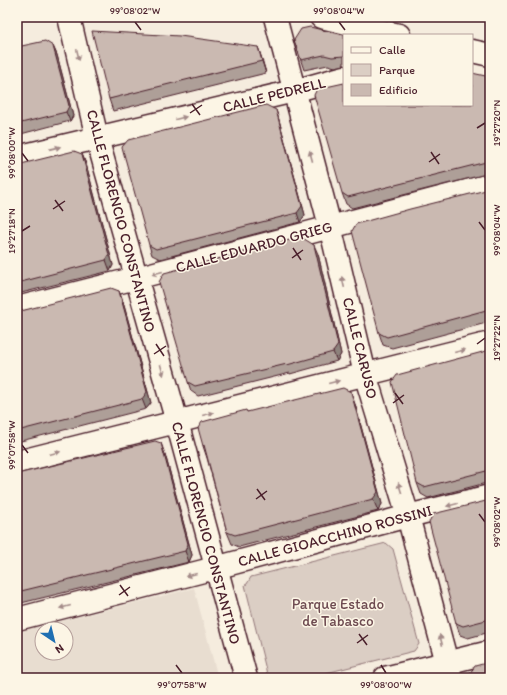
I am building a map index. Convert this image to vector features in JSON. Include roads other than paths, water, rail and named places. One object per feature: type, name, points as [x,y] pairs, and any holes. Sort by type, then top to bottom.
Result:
[{"type":"street","name":"CALLE FLORENCIO CONSTANTINO","points":[[70,17],[97,138],[177,422],[215,568],[246,678]]},
{"type":"street","name":"CALLE CARUSO","points":[[275,17],[330,226],[365,374],[408,516],[449,670]]},
{"type":"street","points":[[321,17],[395,34]]},
{"type":"street","points":[[473,51],[490,55]]},
{"type":"street","name":"CALLE PEDRELL","points":[[17,157],[294,91],[343,77]]},
{"type":"street","name":"CALLE EDUARDO GRIEG","points":[[17,308],[490,185]]},
{"type":"street","points":[[17,462],[490,343]]},
{"type":"street","name":"CALLE GIOACCHINO ROSSINI","points":[[17,619],[408,516],[490,496]]},
{"type":"street","points":[[385,678],[449,670],[490,652]]},
{"type":"park label","name":"Parque Estado de Tabasco","points":[[338,612]]}]
